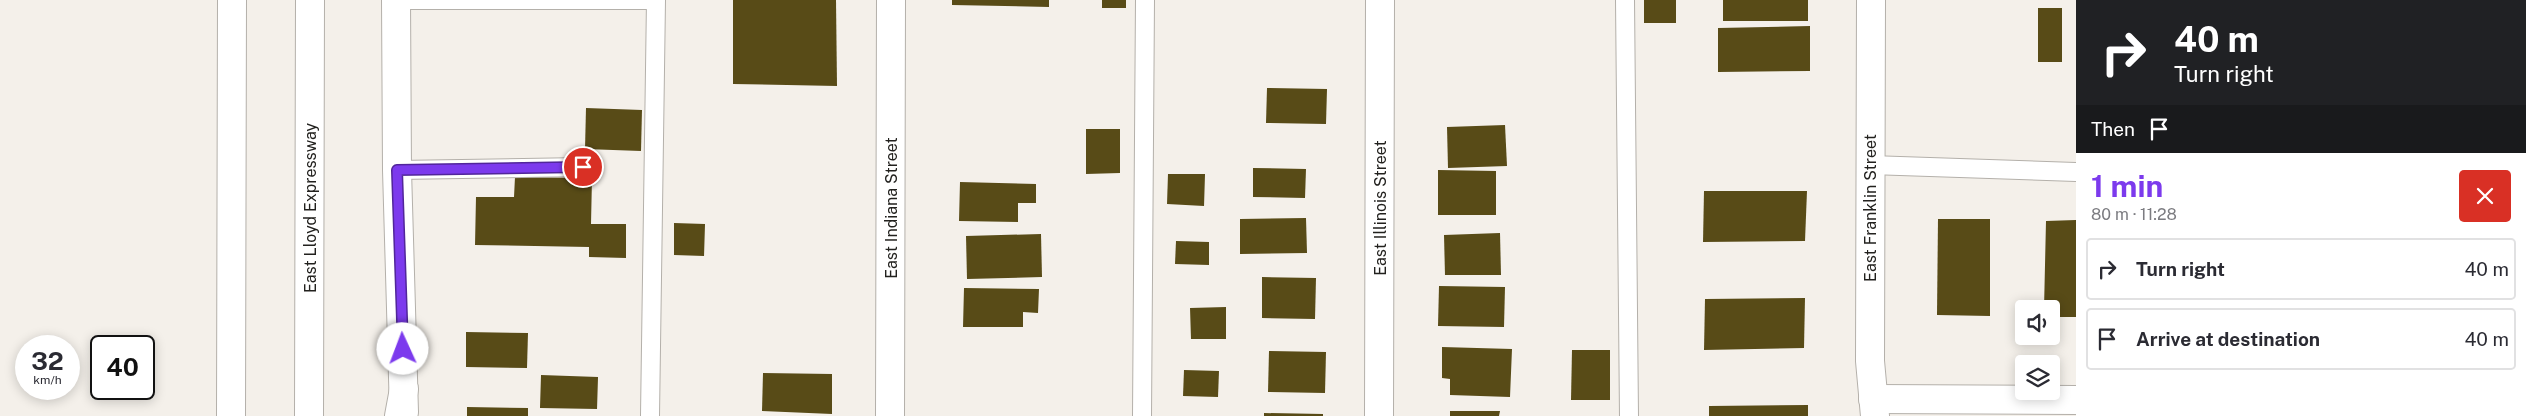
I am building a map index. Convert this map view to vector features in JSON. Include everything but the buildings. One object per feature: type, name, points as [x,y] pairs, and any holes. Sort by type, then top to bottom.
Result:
[{"type":"main road","points":[[231,416],[232,0]]},
{"type":"main road","name":"East Lloyd Expressway","points":[[309,416],[310,0]]},
{"type":"main road","points":[[396,0],[397,170],[404,416]]},
{"type":"main road","name":"East Indiana Street","points":[[890,416],[891,0]]},
{"type":"main road","name":"East Illinois Street","points":[[1379,416],[1380,0]]},
{"type":"main road","name":"East Franklin Street","points":[[1871,0],[1870,361],[1874,408]]},
{"type":"main road","points":[[399,416],[404,389]]},
{"type":"main road","points":[[1874,408],[2069,405]]},
{"type":"lane","points":[[396,0],[647,0]]},
{"type":"lane","points":[[650,416],[656,0]]},
{"type":"lane","points":[[1142,416],[1145,0]]},
{"type":"lane","points":[[1625,0],[1629,416]]},
{"type":"lane","points":[[1870,165],[2076,172]]},
{"type":"lane","points":[[397,170],[583,167]]},
{"type":"route","points":[[403,349],[397,170],[583,167]]}]
